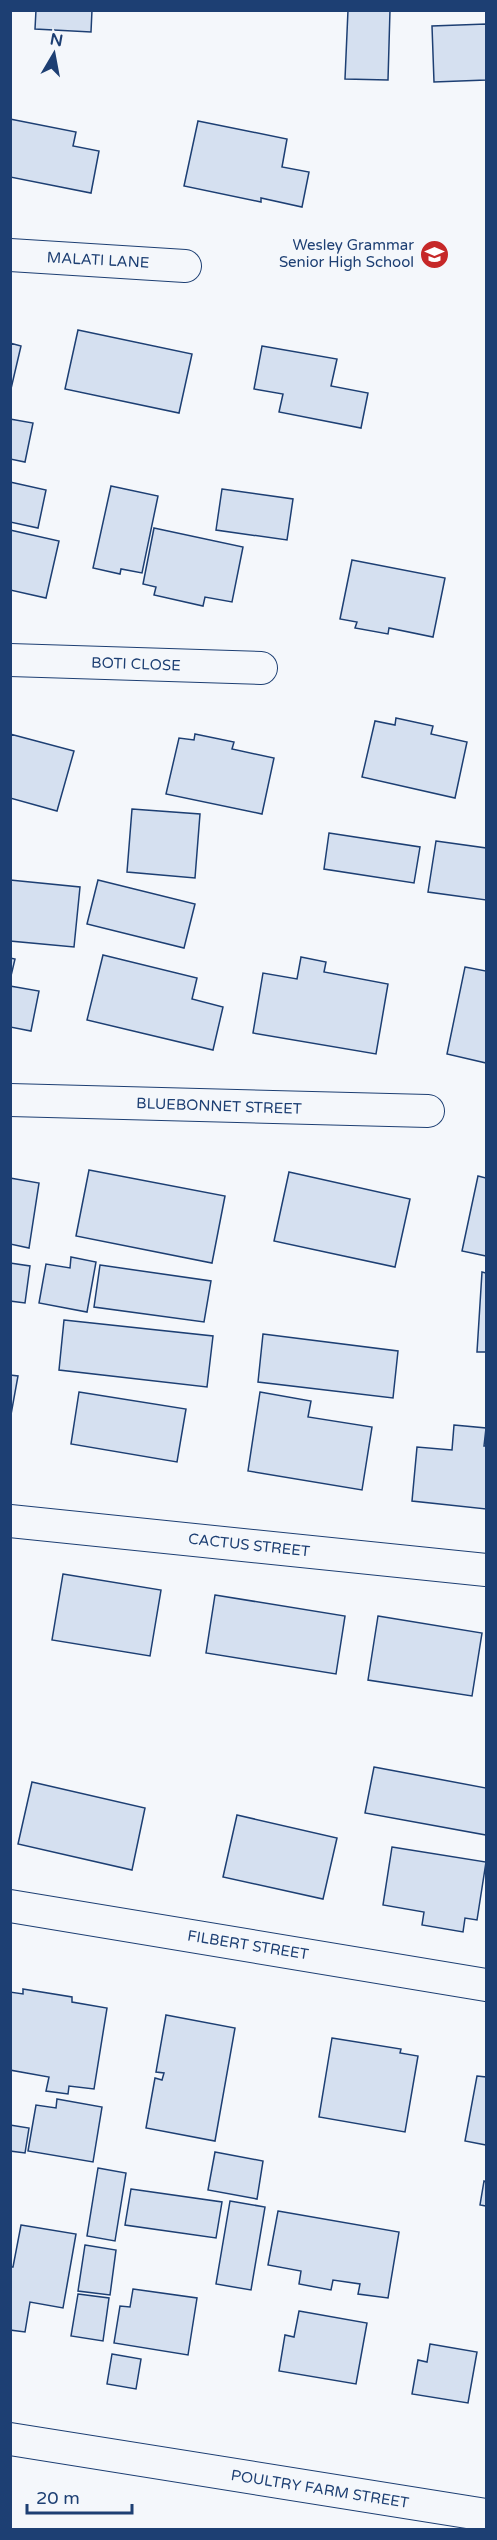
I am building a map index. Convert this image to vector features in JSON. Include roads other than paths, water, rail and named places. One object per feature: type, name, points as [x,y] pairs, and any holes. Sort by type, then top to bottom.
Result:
[{"type":"street","name":"MALATI LANE","points":[[10,255],[184,266]]},
{"type":"street","name":"BOTI CLOSE","points":[[10,660],[261,668]]},
{"type":"street","name":"BLUEBONNET STREET","points":[[10,1100],[428,1112]]},
{"type":"street","name":"CACTUS STREET","points":[[10,1521],[486,1570]]},
{"type":"street","name":"FILBERT STREET","points":[[10,1906],[486,1985]]},
{"type":"street","name":"POULTRY FARM STREET","points":[[10,2439],[486,2516]]},
{"type":"place","name":"Wesley Grammar Senior High School","points":[[435,254]]}]
